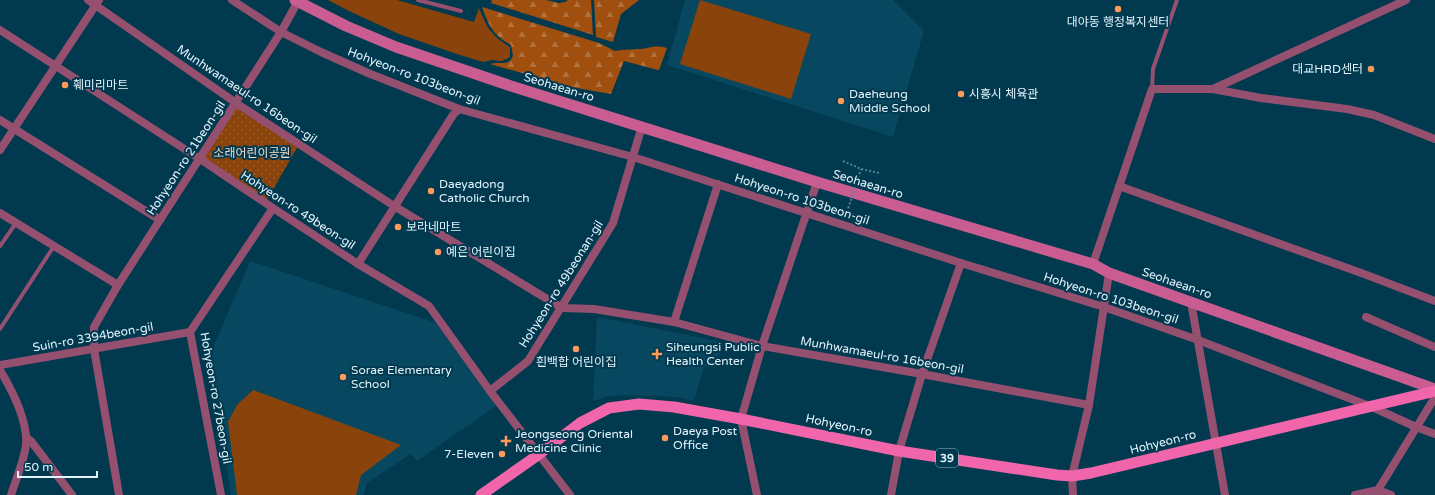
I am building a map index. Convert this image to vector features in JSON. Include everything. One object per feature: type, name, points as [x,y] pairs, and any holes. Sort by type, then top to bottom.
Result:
[{"type":"main road","name":"Seohaean-ro","points":[[296,1],[346,26],[396,47],[511,86],[817,182],[1093,264],[1109,273],[1435,390]]},
{"type":"main road","name":"Hohyeon-ro","points":[[481,495],[580,423],[608,408],[639,404],[674,407],[741,419],[899,451],[1072,476],[1091,473],[1372,407],[1435,390]]},
{"type":"street","name":"Munhwamaeul-ro 16beon-gil","points":[[88,0],[97,2],[236,103],[394,206],[562,308],[594,309],[674,322],[762,346],[922,374],[1089,406]]},
{"type":"street","name":"Hohyeon-ro 103beon-gil","points":[[232,0],[281,32],[368,74],[460,109],[633,157],[961,263],[1104,307],[1198,340],[1372,407],[1435,434]]},
{"type":"street","points":[[1213,89],[1406,0]]},
{"type":"street","name":"Hohyeon-ro 21beon-gil","points":[[119,495],[94,348],[94,327],[118,285],[281,32],[296,1]]},
{"type":"street","points":[[0,150],[97,2]]},
{"type":"street","name":"Hohyeon-ro 49beon-gil","points":[[0,30],[200,159],[358,264],[430,306],[490,392],[570,495]]},
{"type":"street","points":[[1093,264],[1152,89],[1213,89],[1261,98],[1346,109],[1367,114],[1435,139]]},
{"type":"street","points":[[358,264],[452,115],[460,109]]},
{"type":"street","points":[[0,120],[160,220]]},
{"type":"street","name":"Hohyeon-ro 49beonan-gil","points":[[490,392],[528,361],[613,223],[642,126]]},
{"type":"street","points":[[757,495],[741,419],[762,346],[817,182]]},
{"type":"street","points":[[674,322],[718,184]]},
{"type":"street","points":[[1119,186],[1364,274],[1435,302]]},
{"type":"street","name":"Hohyeon-ro 27beon-gil","points":[[221,495],[190,332],[273,208]]},
{"type":"street","points":[[0,213],[118,285]]},
{"type":"street","points":[[891,495],[899,451],[922,374],[961,263]]},
{"type":"street","points":[[1073,495],[1072,476],[1089,406],[1109,273]]},
{"type":"street","name":"Hohyeon-ro","points":[[1191,302],[1215,443]]},
{"type":"street","points":[[1366,318],[1435,347]]},
{"type":"street","name":"Suin-ro 3394beon-gil","points":[[0,365],[190,332]]},
{"type":"street","points":[[0,370],[18,406],[26,437],[24,452],[12,495]]},
{"type":"street","points":[[1378,492],[1435,397]]},
{"type":"street","points":[[26,437],[31,441],[72,495]]},
{"type":"street","points":[[1215,443],[1225,495]]},
{"type":"street","points":[[1355,495],[1378,492],[1391,495]]},
{"type":"lane","points":[[419,0],[461,10]]},
{"type":"lane","points":[[1152,89],[1153,69],[1179,1]]},
{"type":"lane","points":[[0,246],[16,223]]},
{"type":"lane","points":[[0,329],[54,246]]},
{"type":"path","points":[[843,161],[861,169],[879,173]]},
{"type":"path","points":[[847,212],[861,169]]},
{"type":"path","points":[[827,215],[830,208],[865,218],[862,228]]},
{"type":"shaded area","name":"Daeheung Middle School","points":[[685,0],[893,0],[924,31],[893,137],[667,65]]},
{"type":"shaded area","name":"Sorae Elementary School","points":[[250,261],[436,323],[496,406],[417,461],[411,454],[367,483],[364,495],[231,495],[211,365],[214,345]]},
{"type":"shaded area","name":"Siheungsi Public Health Center","points":[[598,317],[722,342],[715,368],[704,366],[694,401],[677,397],[624,395],[606,397],[593,401]]},
{"type":"green space","points":[[328,0],[397,0],[474,22],[479,8],[490,30],[498,39],[510,47],[510,57],[502,61],[492,60],[483,62],[457,54],[399,34]]},
{"type":"green space","points":[[492,0],[546,0],[559,3],[568,0],[591,0],[593,35],[491,3]]},
{"type":"green space","points":[[594,0],[639,0],[621,14],[613,42],[596,37]]},
{"type":"green space","points":[[700,0],[811,34],[791,99],[680,64]]},
{"type":"green space","points":[[482,7],[599,43],[615,51],[655,47],[667,48],[659,70],[624,61],[611,94],[571,87],[490,64],[506,63],[513,56],[511,45],[500,38],[492,29]]},
{"type":"green space","name":"소래어린이공원","points":[[237,106],[298,146],[266,202],[203,158]]},
{"type":"green space","points":[[253,390],[401,445],[361,475],[356,495],[237,495],[228,422],[237,405]]},
{"type":"place","name":"대야동 행정복지센터","points":[[1118,9]]},
{"type":"place","name":"대교HRD센터","points":[[1371,69]]},
{"type":"place","name":"훼미리마트","points":[[65,85]]},
{"type":"place","name":"시흥시 체육관","points":[[961,94]]},
{"type":"place","name":"Daeheung Middle School","points":[[841,101]]},
{"type":"place","name":"Daeyadong Catholic Church","points":[[431,191]]},
{"type":"place","name":"보라네마트","points":[[398,227]]},
{"type":"place","name":"예은 어린이집","points":[[438,252]]},
{"type":"place","name":"흰백합 어린이집","points":[[576,349]]},
{"type":"place","name":"Siheungsi Public Health Center","points":[[657,354]]},
{"type":"place","name":"Sorae Elementary School","points":[[343,377]]},
{"type":"place","name":"Daeya Post Office","points":[[665,438]]},
{"type":"place","name":"Jeongseong Oriental Medicine Clinic","points":[[506,441]]},
{"type":"place","name":"7-Eleven","points":[[502,454]]}]
